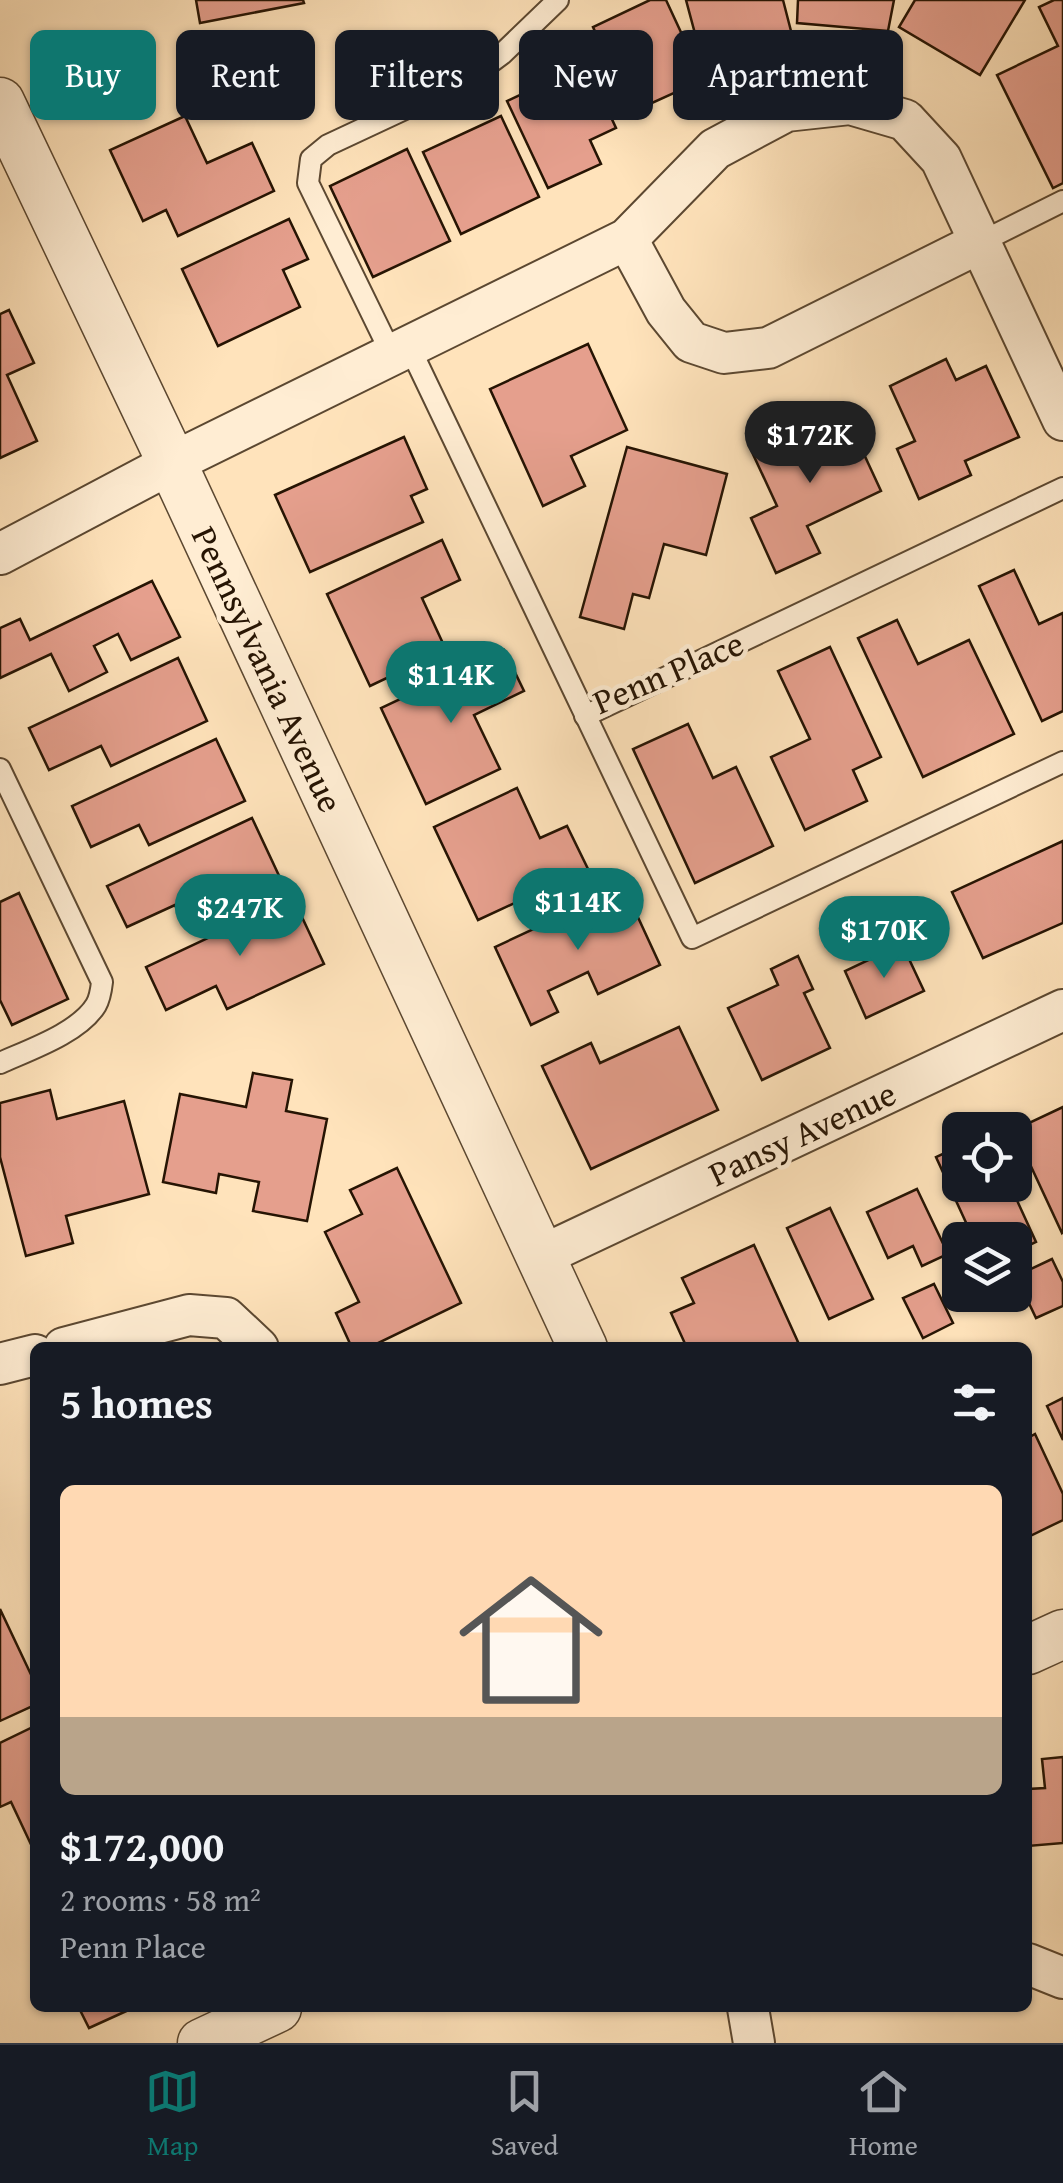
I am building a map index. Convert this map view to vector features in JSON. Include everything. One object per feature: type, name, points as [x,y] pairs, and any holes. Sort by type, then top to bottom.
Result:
[{"type":"street","name":"Pennsylvania Avenue","points":[[0,102],[580,1342]]},
{"type":"street","points":[[0,554],[172,463],[626,239],[715,149],[786,111],[850,104],[905,120],[941,159],[1063,420]]},
{"type":"street","points":[[626,239],[666,311],[691,342],[724,353],[768,348],[981,242]]},
{"type":"street","name":"Pansy Avenue","points":[[541,1256],[1063,1010]]},
{"type":"street","points":[[87,1342],[189,1315],[226,1318],[255,1342]]},
{"type":"street","points":[[0,1364],[30,1356]]},
{"type":"street","points":[[1032,1648],[1063,1634]]},
{"type":"street","points":[[1032,1966],[1063,1978]]},
{"type":"street","points":[[202,2043],[268,2012]]},
{"type":"street","points":[[749,2012],[754,2043]]},
{"type":"lane","name":"Penn Place","points":[[558,0],[502,54],[467,80],[328,145],[311,159],[308,183],[400,350],[585,716],[1063,488]]},
{"type":"lane","points":[[981,242],[1063,201]]},
{"type":"lane","points":[[585,716],[692,938],[1063,762]]},
{"type":"lane","points":[[0,770],[102,982],[99,1002],[84,1021],[0,1063]]},
{"type":"building","points":[[196,0],[303,0],[304,3],[200,23]]},
{"type":"building","points":[[650,0],[666,0],[680,30],[673,30],[673,94],[653,103],[653,30],[593,27]]},
{"type":"building","points":[[686,0],[783,0],[791,30],[694,30]]},
{"type":"building","points":[[798,0],[894,0],[888,30],[797,23]]},
{"type":"building","points":[[915,0],[1025,0],[980,75],[899,27]]},
{"type":"building","points":[[1063,0],[1063,183],[1053,188],[997,75],[1058,46],[1039,7]]},
{"type":"building","points":[[519,95],[519,120],[612,120],[616,128],[590,140],[601,164],[548,188],[507,101]]},
{"type":"building","points":[[499,117],[539,197],[461,234],[423,152]]},
{"type":"building","points":[[176,120],[187,120],[207,163],[252,143],[274,191],[178,236],[166,210],[143,221],[110,150]]},
{"type":"building","points":[[407,149],[450,241],[373,277],[330,186]]},
{"type":"building","points":[[289,219],[308,259],[283,270],[300,307],[218,346],[182,269]]},
{"type":"building","points":[[9,310],[34,363],[7,375],[37,441],[0,458],[0,314]]},
{"type":"building","points":[[588,344],[627,430],[571,456],[585,486],[543,506],[490,389]]},
{"type":"building","points":[[946,359],[956,380],[986,366],[1019,437],[965,461],[971,475],[919,499],[897,449],[915,441],[890,386]]},
{"type":"building","points":[[843,409],[881,491],[807,526],[820,553],[776,573],[751,518],[777,506],[752,452]]},
{"type":"building","points":[[404,437],[427,489],[411,496],[423,522],[310,572],[275,495]]},
{"type":"building","points":[[627,447],[727,474],[706,555],[664,544],[649,598],[633,594],[624,629],[580,617]]},
{"type":"building","points":[[442,540],[460,580],[422,598],[446,650],[370,686],[327,594]]},
{"type":"building","points":[[1014,570],[1039,624],[1063,613],[1063,711],[1042,721],[979,586]]},
{"type":"building","points":[[152,581],[180,637],[131,660],[118,634],[94,646],[107,672],[69,691],[51,654],[0,678],[0,628],[20,619],[30,640]]},
{"type":"building","points":[[897,620],[918,664],[969,640],[1014,734],[923,777],[858,638]]},
{"type":"building","points":[[830,647],[881,757],[853,770],[867,801],[805,830],[771,757],[810,739],[778,671]]},
{"type":"building","points":[[504,650],[524,691],[474,715],[500,769],[426,804],[381,708]]},
{"type":"building","points":[[178,658],[207,721],[111,766],[101,746],[49,770],[29,728]]},
{"type":"building","points":[[688,724],[713,778],[736,767],[773,846],[695,883],[633,749]]},
{"type":"building","points":[[216,739],[245,801],[149,845],[139,825],[91,847],[72,806]]},
{"type":"building","points":[[517,788],[540,838],[567,826],[588,869],[478,920],[434,827]]},
{"type":"building","points":[[252,818],[281,880],[184,925],[175,905],[127,927],[107,886]]},
{"type":"building","points":[[1063,841],[1063,923],[983,958],[952,892]]},
{"type":"building","points":[[624,887],[660,965],[598,994],[588,972],[548,991],[558,1012],[531,1025],[495,947]]},
{"type":"building","points":[[19,893],[68,999],[12,1025],[0,1000],[0,902]]},
{"type":"building","points":[[293,898],[324,964],[227,1009],[216,986],[166,1010],[146,967]]},
{"type":"building","points":[[902,944],[924,991],[866,1018],[845,971]]},
{"type":"building","points":[[798,956],[813,989],[804,993],[830,1048],[762,1080],[728,1008],[778,985],[771,969]]},
{"type":"building","points":[[679,1027],[718,1110],[591,1169],[542,1066],[591,1043],[600,1063]]},
{"type":"building","points":[[253,1073],[292,1080],[286,1111],[327,1119],[307,1221],[253,1211],[259,1182],[219,1174],[216,1193],[163,1182],[180,1094],[246,1107]]},
{"type":"building","points":[[50,1090],[57,1119],[124,1101],[149,1194],[66,1216],[73,1243],[26,1256],[0,1157],[0,1103]]},
{"type":"building","points":[[1063,1107],[1062,1233],[1032,1169],[1032,1122]]},
{"type":"building","points":[[397,1168],[461,1303],[380,1342],[349,1342],[336,1313],[359,1302],[325,1232],[362,1214],[350,1190]]},
{"type":"building","points":[[917,1189],[942,1241],[942,1257],[922,1266],[913,1246],[888,1258],[867,1212]]},
{"type":"building","points":[[957,1202],[1018,1202],[1027,1222],[966,1222]]},
{"type":"building","points":[[830,1208],[873,1299],[829,1319],[787,1228]]},
{"type":"building","points":[[754,1245],[798,1342],[684,1342],[671,1313],[694,1303],[682,1278]]},
{"type":"building","points":[[1052,1259],[1063,1282],[1063,1306],[1036,1318],[1032,1310],[1032,1268]]},
{"type":"building","points":[[934,1284],[942,1300],[942,1312],[948,1312],[953,1323],[923,1338],[903,1298]]},
{"type":"building","points":[[1063,1398],[1063,1440],[1047,1406]]},
{"type":"building","points":[[1035,1434],[1063,1494],[1063,1520],[1032,1535]]},
{"type":"building","points":[[0,1609],[30,1672],[30,1707],[0,1721]]},
{"type":"building","points":[[30,1728],[30,1842],[11,1802],[0,1807],[0,1743]]},
{"type":"building","points":[[1063,1757],[1063,1843],[1032,1846],[1032,1789],[1045,1788],[1042,1759]]},
{"type":"building","points":[[81,2012],[124,2012],[89,2028]]}]
